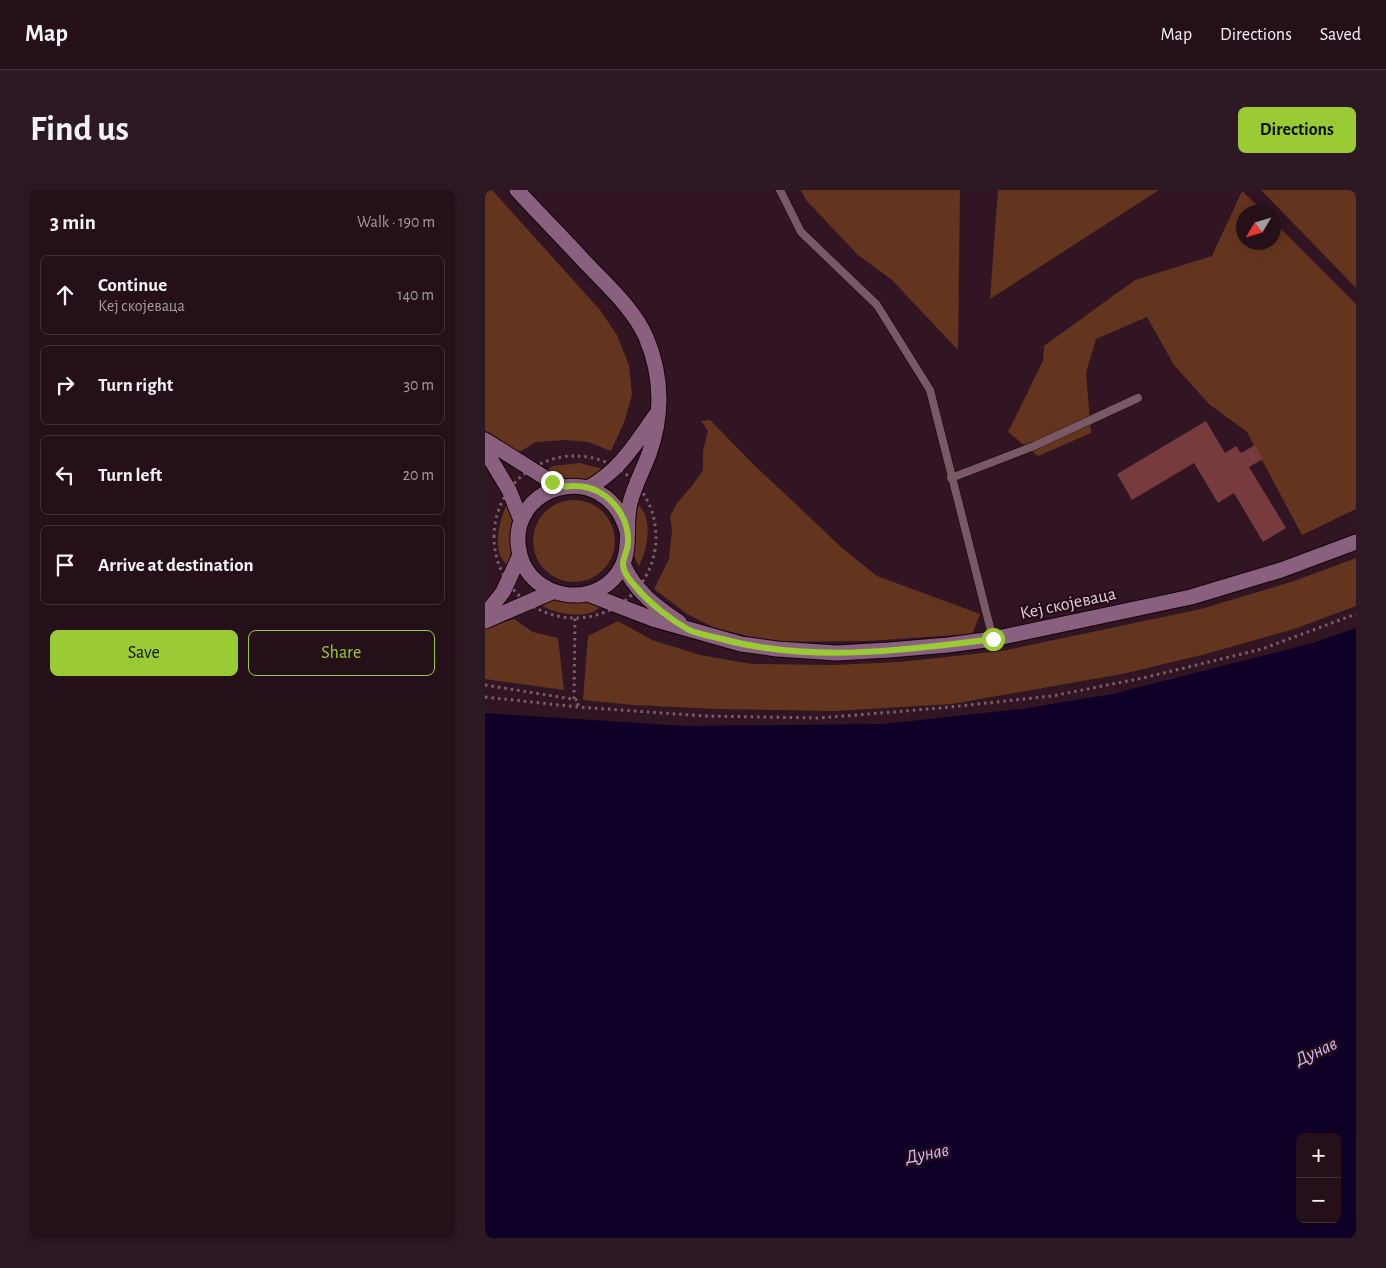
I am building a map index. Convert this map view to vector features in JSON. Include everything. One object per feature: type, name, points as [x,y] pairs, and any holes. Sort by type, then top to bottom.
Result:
[{"type":"main road","points":[[517,190],[631,312],[645,334],[650,348],[660,391],[659,410],[656,433],[630,502],[627,531]]},
{"type":"main road","points":[[588,488],[617,468],[629,454],[659,410]]},
{"type":"main road","points":[[485,440],[552,482],[562,486]]},
{"type":"main road","points":[[485,450],[509,490],[521,520]]},
{"type":"main road","points":[[562,486],[588,488],[599,492],[617,508],[624,519],[628,542],[623,564],[617,574],[599,590],[576,596],[552,592],[532,577],[524,566],[518,542],[521,520],[530,506],[550,490],[562,486]]},
{"type":"main road","name":"Кеј скојеваца","points":[[588,594],[653,619],[741,644],[777,649],[837,653],[938,646],[993,639],[1191,597],[1281,570],[1356,542]]},
{"type":"main road","points":[[485,615],[503,592],[520,555]]},
{"type":"main road","name":"Кеј скојеваца","points":[[623,564],[627,575],[637,589],[655,605],[690,630]]},
{"type":"main road","points":[[485,621],[552,592]]},
{"type":"lane","points":[[780,190],[801,232],[877,305],[930,390],[993,639]]},
{"type":"lane","points":[[951,478],[1034,446],[1138,398]]},
{"type":"path","points":[[569,456],[590,458],[617,468],[637,485],[646,498],[653,516],[656,535],[654,554],[648,573],[637,589],[619,606],[598,615],[575,618],[550,615],[528,603],[507,582],[499,565],[494,547],[494,528],[498,510],[509,490],[531,469],[550,460],[569,456]]},
{"type":"path","points":[[485,697],[578,707],[705,716],[820,718],[941,708],[1043,697],[1143,678],[1262,649],[1356,614]]},
{"type":"path","points":[[575,618],[576,699],[578,707]]},
{"type":"path","points":[[485,685],[576,699]]},
{"type":"shaded area","points":[[485,190],[492,190],[600,310],[617,335],[629,365],[632,394],[625,420],[611,451],[588,442],[566,440],[536,442],[516,454],[485,430]]},
{"type":"shaded area","points":[[801,190],[960,190],[958,350],[892,280],[858,255],[806,200]]},
{"type":"shaded area","points":[[998,190],[1159,190],[990,299]]},
{"type":"shaded area","points":[[1261,190],[1356,190],[1356,288],[1281,211],[1281,205],[1276,205]]},
{"type":"shaded area","points":[[1242,191],[1257,205],[1236,205],[1236,250],[1281,250],[1281,229],[1356,304],[1356,509],[1302,535],[1247,432],[1209,404],[1174,365],[1147,317],[1096,339],[1086,373],[1091,433],[1038,456],[1008,432],[1043,361],[1044,346],[1135,280],[1212,256]]},
{"type":"shaded area","points":[[710,420],[754,465],[842,548],[877,576],[980,614],[972,634],[867,641],[771,642],[715,628],[687,614],[654,589],[669,559],[672,530],[670,517],[677,503],[703,470],[703,451],[708,431],[701,421]]},
{"type":"shaded area","points":[[580,463],[606,470],[596,477],[584,480],[563,478],[545,471],[553,466]]},
{"type":"shaded area","points":[[574,500],[590,503],[603,512],[612,525],[615,541],[612,557],[603,570],[590,579],[574,582],[558,579],[545,570],[536,557],[533,541],[536,525],[545,512],[558,503]]},
{"type":"shaded area","points":[[507,504],[512,519],[513,535],[507,566],[500,555],[498,536],[500,522]]},
{"type":"shaded area","points":[[639,505],[645,514],[648,534],[646,548],[639,566],[633,552],[632,536],[634,520]]},
{"type":"shaded area","points":[[1356,558],[1356,606],[1294,629],[1202,655],[1122,674],[952,704],[835,711],[718,709],[634,705],[583,700],[588,636],[618,621],[652,640],[700,655],[752,664],[834,665],[899,662],[1002,651],[1201,609],[1291,582]]},
{"type":"shaded area","points":[[563,599],[592,601],[604,605],[593,612],[581,615],[560,613],[542,606],[550,601]]},
{"type":"shaded area","points":[[514,619],[533,632],[558,638],[564,690],[485,679],[485,628]]},
{"type":"water","name":"Дунав","points":[[1356,628],[1356,1238],[485,1238],[485,713],[684,726],[883,724],[1021,709],[1112,694],[1313,643]]},
{"type":"building","points":[[1206,421],[1225,453],[1236,446],[1241,453],[1255,445],[1263,459],[1249,467],[1286,528],[1263,542],[1234,493],[1218,503],[1194,463],[1132,500],[1117,474]]},
{"type":"route","points":[[552,482],[562,486],[588,488],[599,492],[609,499],[624,519],[627,531],[627,553],[623,564],[627,575],[637,589],[655,605],[690,630],[741,644],[777,649],[837,653],[948,645],[993,639]]}]
